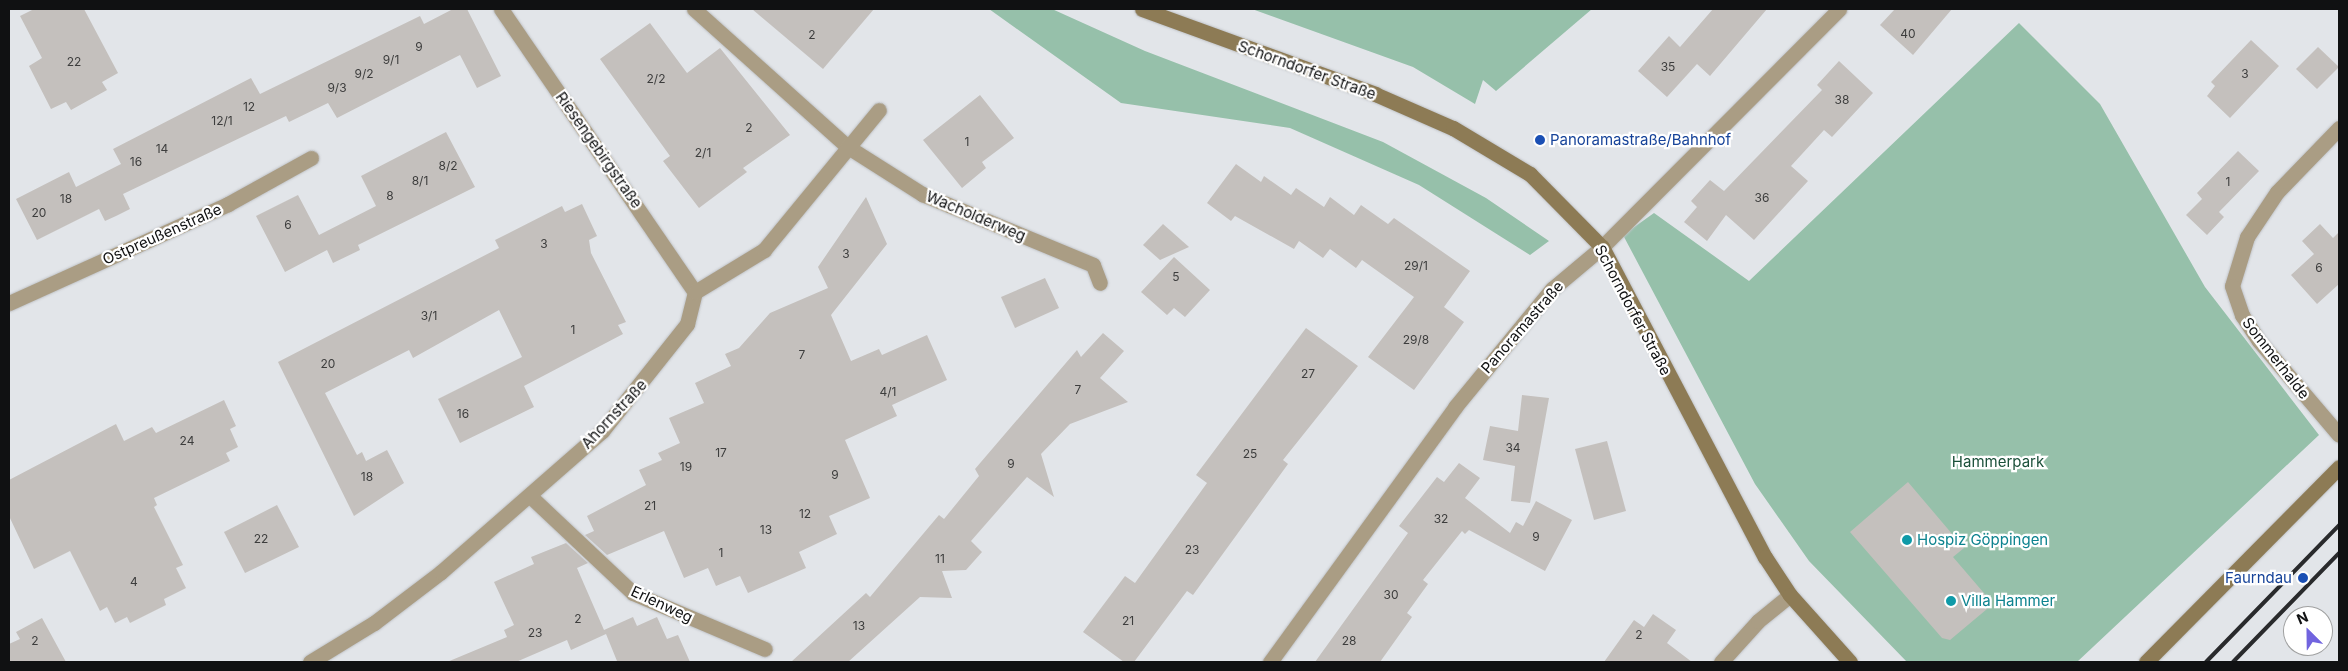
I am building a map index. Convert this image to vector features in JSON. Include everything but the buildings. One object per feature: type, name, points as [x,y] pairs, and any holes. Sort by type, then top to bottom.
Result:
[{"type":"street","name":"Riesengebirgstraße","points":[[501,9],[696,292]]},
{"type":"street","points":[[694,9],[848,147]]},
{"type":"street","name":"Schorndorfer Straße","points":[[1142,9],[1375,94],[1453,128],[1530,174],[1602,247],[1707,454],[1790,595],[1830,643],[1850,662]]},
{"type":"street","name":"Panoramastraße","points":[[1270,662],[1508,340],[1552,289],[1602,247],[1839,9]]},
{"type":"street","points":[[696,292],[764,250],[879,110]]},
{"type":"street","name":"Sommerhalde","points":[[2339,128],[2267,207],[2247,237],[2232,286],[2242,315],[2259,341],[2339,435]]},
{"type":"street","name":"Wacholderweg","points":[[848,147],[922,194],[1093,265],[1100,283]]},
{"type":"street","name":"Ostpreußenstraße","points":[[9,303],[228,204],[311,158]]},
{"type":"street","name":"Ahornstraße","points":[[310,662],[374,623],[530,496],[602,431],[664,358],[687,324],[696,292]]},
{"type":"street","points":[[2146,662],[2211,594],[2339,467]]},
{"type":"street","name":"Erlenweg","points":[[530,496],[633,594],[765,649]]},
{"type":"street","points":[[1726,657],[1758,621],[1790,595]]},
{"type":"green space","points":[[989,9],[1052,9],[1145,51],[1383,142],[1486,198],[1549,241],[1530,255],[1419,185],[1290,128],[1121,103]]},
{"type":"green space","points":[[1252,9],[1592,9],[1496,91],[1483,80],[1475,104],[1413,67]]},
{"type":"green space","name":"Hammerpark","points":[[2019,23],[2100,104],[2205,287],[2319,435],[2077,662],[1907,662],[1809,561],[1755,484],[1623,235],[1654,213],[1749,281]]},
{"type":"railway","points":[[2206,662],[2339,525]]},
{"type":"railway","points":[[2233,662],[2339,553]]},
{"type":"place","name":"Panoramastraße/Bahnhof","points":[[1540,140]]},
{"type":"place","name":"Hospiz Göppingen","points":[[1907,540]]},
{"type":"place","name":"Faurndau","points":[[2303,578]]},
{"type":"place","name":"Villa Hammer","points":[[1951,601]]}]
